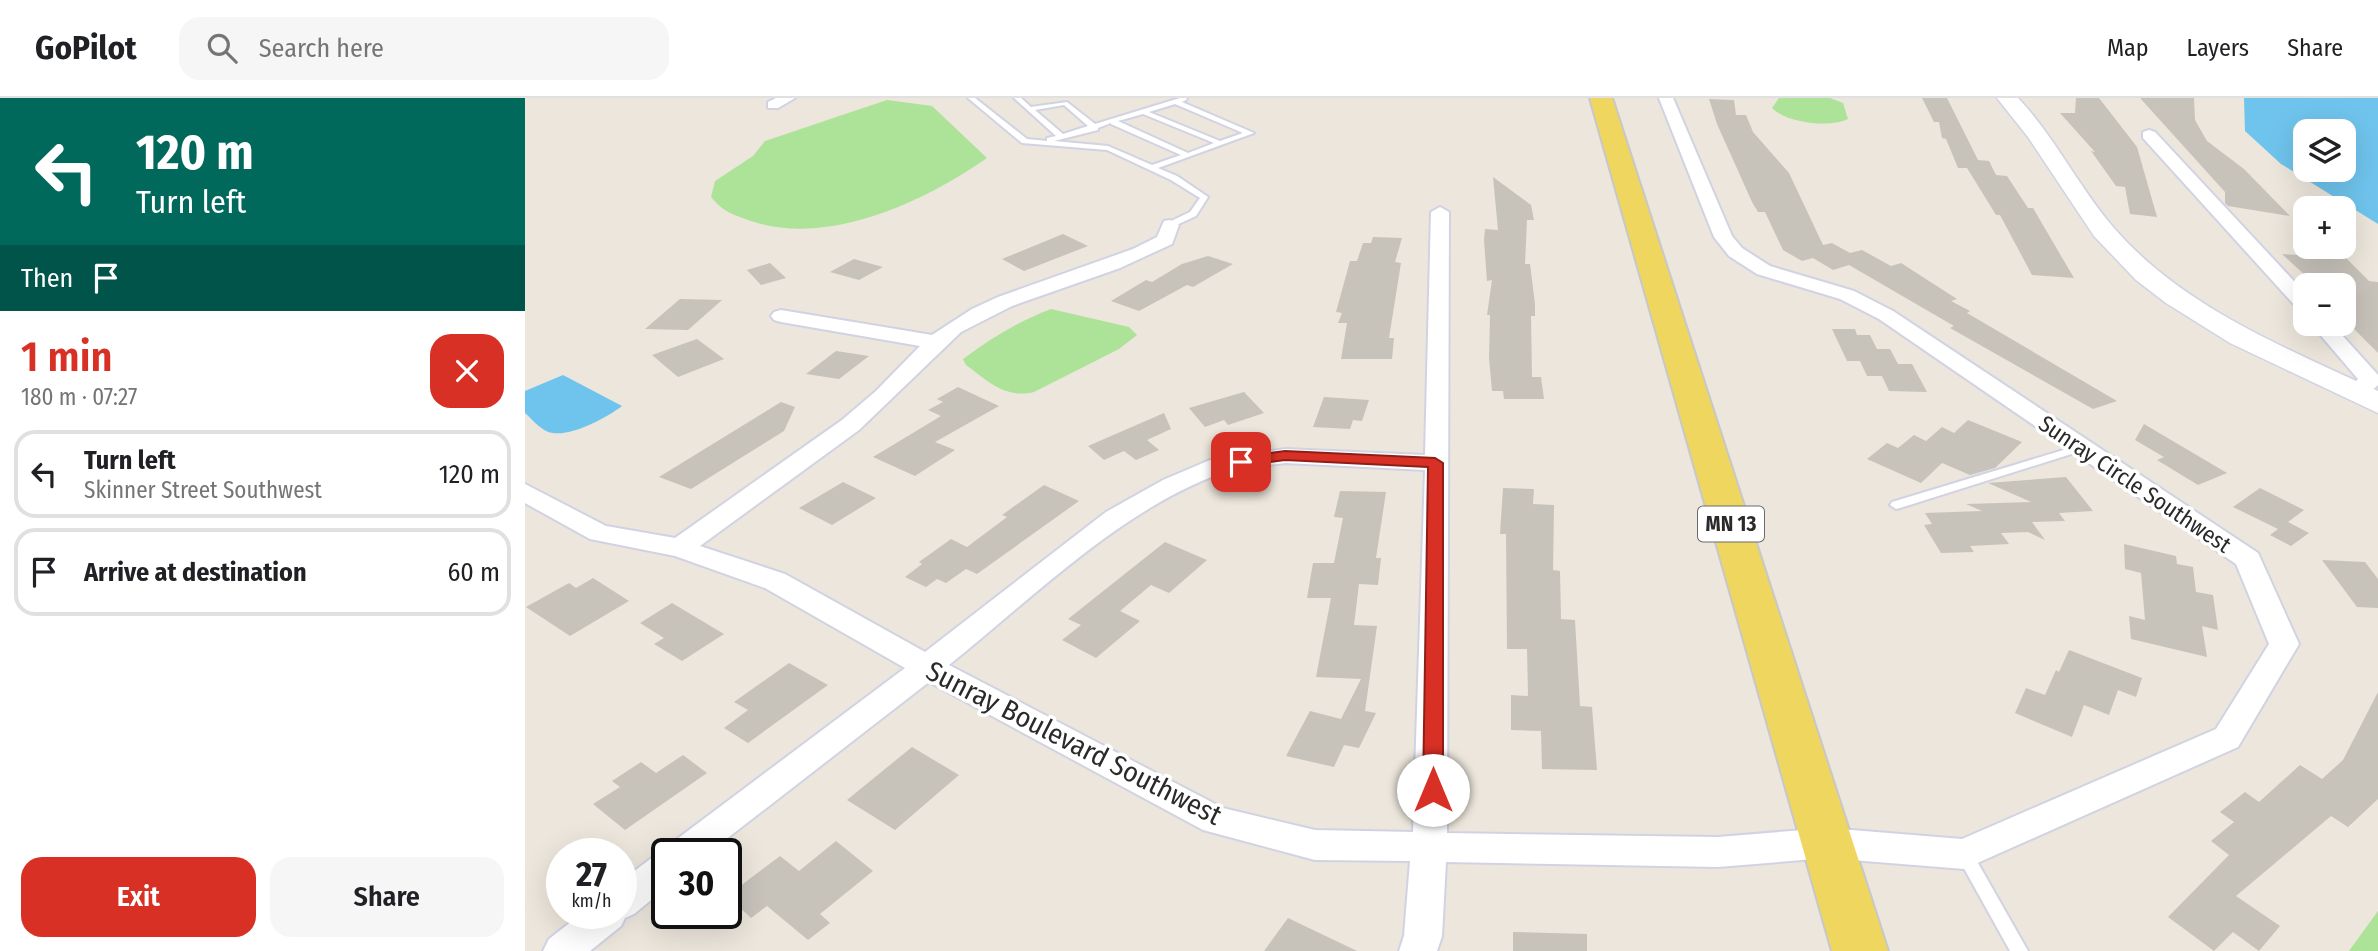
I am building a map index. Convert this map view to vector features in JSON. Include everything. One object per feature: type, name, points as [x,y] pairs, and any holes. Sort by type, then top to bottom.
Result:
[{"type":"main road","name":"MN 13","points":[[1601,98],[1860,951]]},
{"type":"street","points":[[773,105],[789,98]]},
{"type":"street","name":"Sunray Circle Southwest","points":[[1666,98],[1723,237],[1737,257],[1769,273],[1847,295],[1886,315],[2248,559],[2284,644],[2227,738],[1964,854],[1827,843]]},
{"type":"street","points":[[2007,98],[2117,247],[2164,288],[2236,334],[2367,397],[2369,380],[2331,336]]},
{"type":"street","points":[[2149,135],[2293,292]]},
{"type":"street","points":[[1418,951],[1423,936],[1430,846],[1440,212]]},
{"type":"street","points":[[680,548],[735,505],[808,459],[875,405],[936,342],[954,328],[1004,299],[1137,257],[1165,240],[1170,225]]},
{"type":"street","points":[[781,316],[936,342]]},
{"type":"street","points":[[702,838],[927,667],[1115,518],[1171,485],[1219,465],[1285,456],[1435,463]]},
{"type":"street","name":"Sunray Boulevard Southwest","points":[[525,492],[599,533],[680,548],[775,582],[927,667],[1215,820],[1315,845],[1718,852],[1827,843]]},
{"type":"street","points":[[637,890],[651,879]]},
{"type":"street","points":[[562,951],[589,929]]},
{"type":"lane","points":[[971,98],[1025,141],[1108,148],[1204,197],[1193,214],[1170,225]]},
{"type":"lane","points":[[1017,98],[1062,137]]},
{"type":"lane","points":[[1041,142],[1145,113],[1187,98]]},
{"type":"lane","points":[[1151,168],[1250,133],[1176,102]]},
{"type":"lane","points":[[1029,109],[1065,103],[1095,128]]},
{"type":"lane","points":[[1145,113],[1219,144]]},
{"type":"lane","points":[[1114,122],[1187,155]]},
{"type":"lane","points":[[1896,505],[2080,448]]},
{"type":"lane","points":[[1964,854],[2019,951]]},
{"type":"green space","points":[[1779,98],[1830,98],[1843,103],[1848,119],[1820,123],[1788,117],[1772,108]]},
{"type":"green space","points":[[887,100],[932,106],[987,158],[905,204],[843,224],[781,228],[734,215],[724,210],[711,197],[715,181],[753,156],[765,141]]},
{"type":"green space","points":[[1051,309],[1129,327],[1137,335],[1119,349],[1034,392],[1024,394],[997,387],[966,365],[963,359],[984,344]]},
{"type":"green space","points":[[2378,911],[2378,951],[2349,951]]},
{"type":"water","points":[[2244,98],[2378,98],[2378,224],[2356,210],[2356,196],[2333,196],[2310,182],[2356,182],[2356,119],[2293,119],[2293,171],[2245,131]]},
{"type":"water","points":[[563,375],[622,406],[598,421],[570,432],[553,433],[545,430],[525,413],[525,391]]},
{"type":"building","points":[[1922,98],[1947,98],[1978,160],[1989,161],[1996,175],[2007,176],[2028,208],[2033,208],[2074,278],[2032,275],[2000,215],[1996,215],[1967,168],[1958,168],[1946,139],[1942,138],[1939,122],[1934,122]]},
{"type":"building","points":[[2076,98],[2099,98],[2137,147],[2157,217],[2130,214],[2125,187],[2116,186],[2091,151],[2095,152],[2060,113],[2075,113]]},
{"type":"building","points":[[2140,98],[2194,98],[2195,120],[2207,141],[2244,169],[2290,216],[2228,206],[2225,203],[2225,192]]},
{"type":"building","points":[[1709,99],[1734,100],[1736,115],[1746,115],[1753,132],[1789,173],[1823,245],[1832,243],[1850,253],[1862,250],[1891,266],[1901,263],[1957,299],[1951,301],[1970,311],[1967,313],[2117,401],[2093,409],[1950,328],[1954,326],[1849,265],[1833,270],[1813,258],[1802,261],[1783,250],[1765,212],[1758,212],[1752,202],[1717,124]]},
{"type":"building","points":[[1493,177],[1531,205],[1534,220],[1527,220],[1525,264],[1530,264],[1535,304],[1535,316],[1531,316],[1532,377],[1541,377],[1544,399],[1504,399],[1503,391],[1492,391],[1489,358],[1490,315],[1487,315],[1492,280],[1487,281],[1484,240],[1485,229],[1498,230]]},
{"type":"building","points":[[1063,234],[1088,246],[1024,271],[1002,259]]},
{"type":"building","points":[[1373,237],[1402,238],[1395,262],[1401,263],[1389,338],[1394,338],[1392,359],[1341,359],[1347,323],[1338,323],[1342,313],[1336,312],[1350,261],[1357,261],[1363,243],[1371,243]]},
{"type":"building","points":[[2282,254],[2293,255],[2293,259],[2347,259],[2369,281],[2378,282],[2378,353],[2356,331],[2356,273],[2303,273]]},
{"type":"building","points":[[1208,256],[1233,264],[1193,287],[1187,285],[1139,311],[1111,301],[1146,280],[1152,282],[1182,264]]},
{"type":"building","points":[[854,259],[883,267],[859,280],[830,272]]},
{"type":"building","points":[[770,263],[786,278],[761,285],[747,270]]},
{"type":"building","points":[[680,299],[722,300],[688,330],[645,329]]},
{"type":"building","points":[[1832,329],[1855,329],[1857,335],[1870,335],[1877,349],[1890,349],[1898,364],[1912,364],[1927,392],[1889,391],[1882,376],[1867,376],[1860,361],[1847,361]]},
{"type":"building","points":[[697,339],[724,359],[678,377],[652,355]]},
{"type":"building","points":[[836,351],[869,356],[839,379],[806,374]]},
{"type":"building","points":[[958,387],[999,406],[935,442],[955,450],[915,476],[873,457],[941,416],[928,410],[943,402],[937,399]]},
{"type":"building","points":[[1244,392],[1264,413],[1228,425],[1224,420],[1205,427],[1189,408]]},
{"type":"building","points":[[1324,397],[1369,400],[1362,421],[1353,420],[1350,429],[1313,427]]},
{"type":"building","points":[[781,402],[795,407],[784,431],[691,489],[659,477]]},
{"type":"building","points":[[1164,413],[1171,429],[1147,440],[1159,450],[1136,460],[1124,451],[1104,460],[1088,446]]},
{"type":"building","points":[[1968,420],[2022,442],[1995,468],[1970,475],[1942,463],[1921,483],[1867,459],[1887,443],[1898,448],[1914,435],[1926,441],[1942,427],[1954,433]]},
{"type":"building","points":[[2144,424],[2227,473],[2198,485],[2157,460],[2164,457],[2135,440]]},
{"type":"building","points":[[2066,477],[2093,511],[2059,513],[2065,521],[2032,522],[2045,540],[2028,532],[2001,533],[2009,544],[1970,546],[1974,552],[1941,553],[1924,525],[1932,524],[1925,513],[1982,511],[1966,504],[2031,502],[1988,483]]},
{"type":"building","points":[[843,482],[876,498],[832,525],[799,508]]},
{"type":"building","points":[[1044,485],[1079,501],[977,574],[966,569],[946,583],[937,579],[926,587],[905,577],[922,564],[919,562],[951,539],[967,547],[1007,517],[1002,515]]},
{"type":"building","points":[[1503,488],[1534,489],[1533,504],[1554,505],[1553,570],[1560,571],[1561,619],[1575,620],[1580,706],[1592,707],[1597,770],[1542,769],[1541,731],[1511,730],[1511,695],[1528,696],[1527,649],[1507,649],[1506,534],[1500,534]]},
{"type":"building","points":[[2260,488],[2304,510],[2288,522],[2309,533],[2291,546],[2270,535],[2278,529],[2233,507]]},
{"type":"building","points":[[1340,491],[1386,492],[1376,558],[1381,558],[1378,585],[1359,584],[1354,625],[1377,626],[1365,711],[1376,713],[1359,748],[1344,745],[1334,767],[1286,756],[1310,711],[1341,719],[1361,679],[1316,677],[1331,598],[1307,598],[1313,563],[1334,563],[1343,518],[1334,517]]},
{"type":"building","points":[[1165,542],[1207,560],[1169,593],[1151,585],[1120,611],[1140,621],[1096,658],[1062,640],[1081,625],[1068,619]]},
{"type":"building","points":[[2124,544],[2176,556],[2177,564],[2193,567],[2196,592],[2213,595],[2218,630],[2202,626],[2207,657],[2131,639],[2129,616],[2145,620],[2141,573],[2125,569]]},
{"type":"building","points":[[2322,560],[2365,562],[2378,579],[2378,608],[2357,607]]},
{"type":"building","points":[[593,578],[629,601],[570,636],[526,607],[569,583],[576,588]]},
{"type":"building","points":[[672,603],[724,634],[682,661],[654,644],[664,638],[640,623]]},
{"type":"building","points":[[2069,650],[2142,678],[2136,697],[2118,690],[2109,715],[2084,705],[2072,737],[2015,713],[2026,688],[2045,695]]},
{"type":"building","points":[[789,663],[828,685],[748,743],[724,728],[748,710],[734,702]]},
{"type":"building","points":[[2378,692],[2378,799],[2348,827],[2331,816],[2236,896],[2280,926],[2259,951],[2233,932],[2214,951],[2168,917],[2229,855],[2211,841],[2234,822],[2220,812],[2245,792],[2259,802],[2300,765],[2322,779],[2343,760]]},
{"type":"building","points":[[912,747],[959,775],[895,830],[847,800]]},
{"type":"building","points":[[683,755],[707,773],[625,830],[593,804],[620,787],[612,781],[641,762],[656,773]]},
{"type":"building","points":[[836,841],[873,871],[820,914],[830,923],[808,940],[767,906],[751,918],[742,910],[742,885],[780,856],[799,871]]},
{"type":"building","points":[[1288,918],[1357,951],[1264,951]]},
{"type":"building","points":[[1513,932],[1587,934],[1587,951],[1513,951]]},
{"type":"route","points":[[1241,462],[1285,456],[1435,463],[1433,790]]}]
